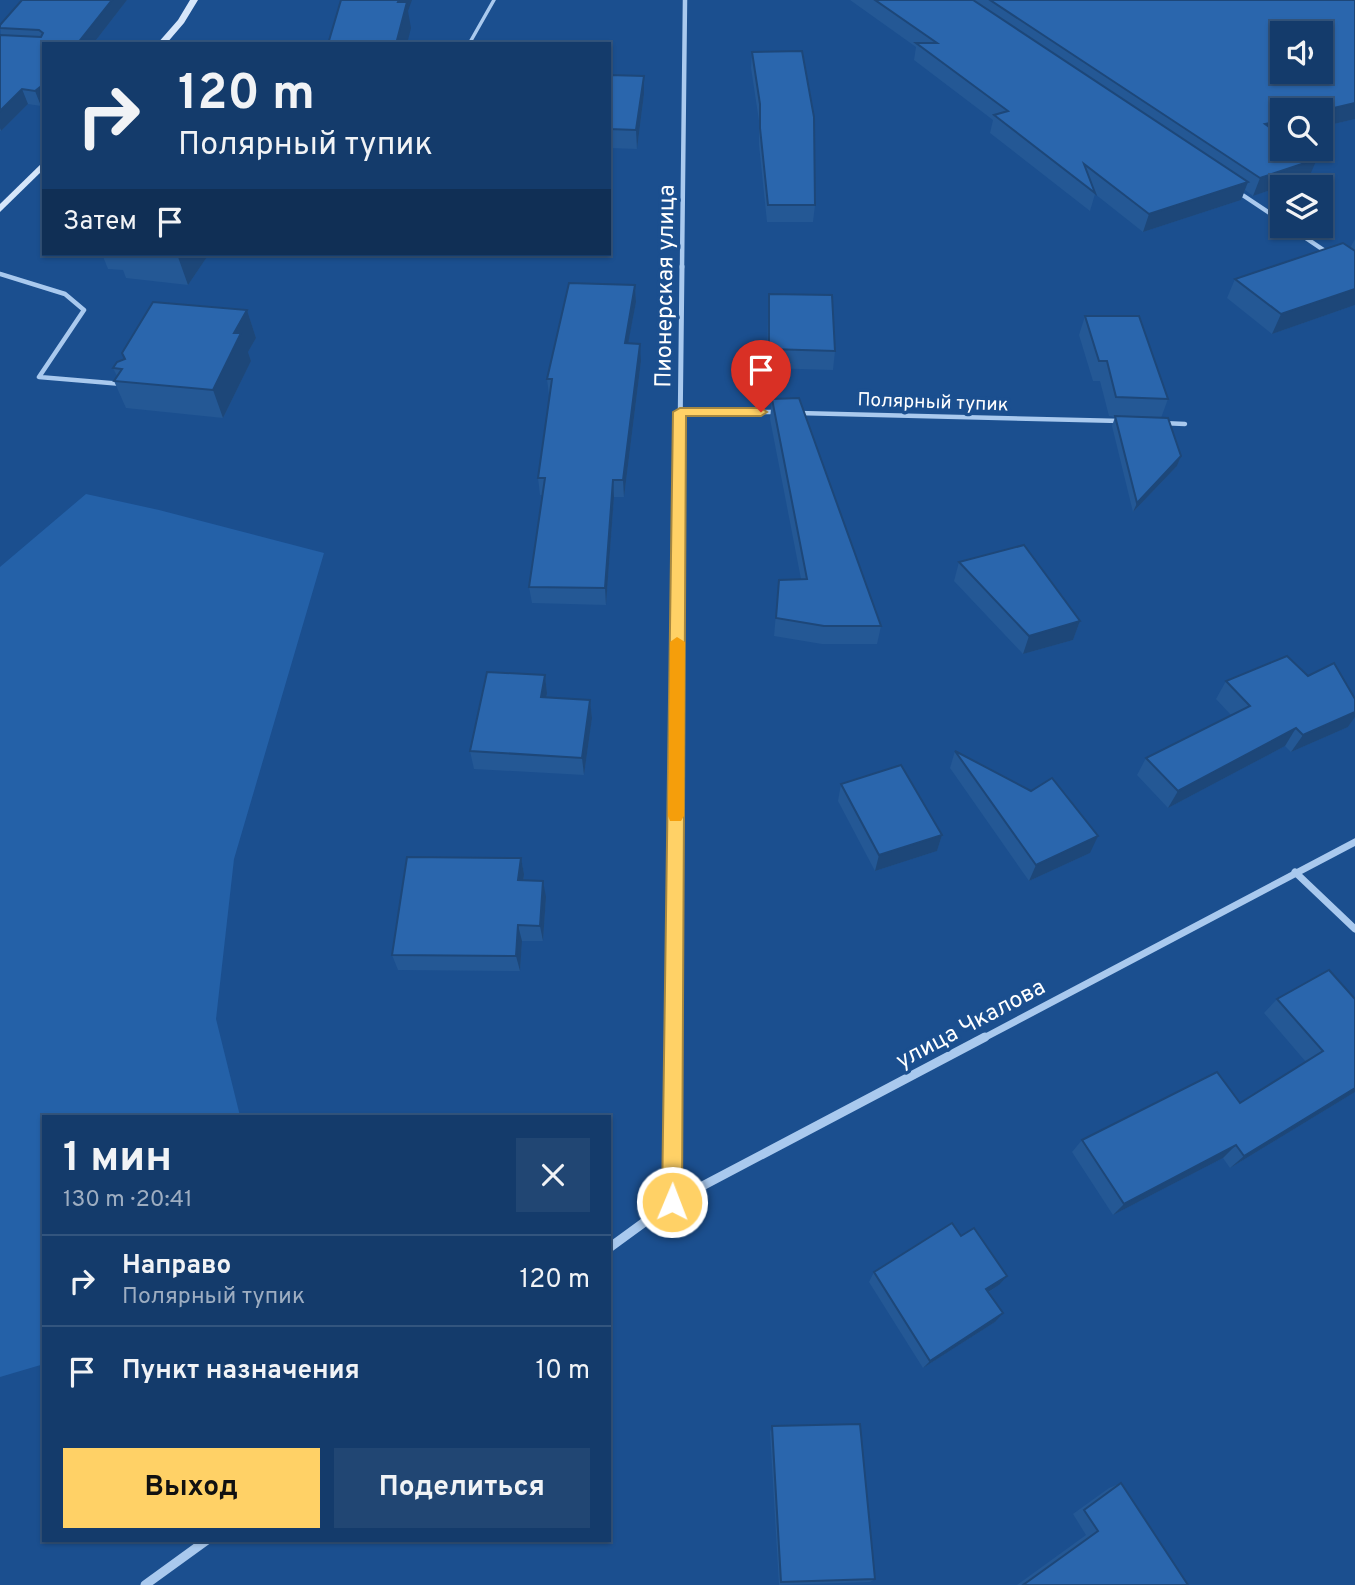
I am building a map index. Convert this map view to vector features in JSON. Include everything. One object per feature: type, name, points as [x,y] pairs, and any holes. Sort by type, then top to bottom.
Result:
[{"type":"main road","points":[[163,42],[181,21],[194,0]]},
{"type":"main road","points":[[0,209],[42,166]]},
{"type":"street","name":"Пионерская улица","points":[[672,1202],[685,0]]},
{"type":"street","points":[[1226,183],[1270,213]]},
{"type":"street","points":[[1306,238],[1333,256]]},
{"type":"street","name":"улица Чкалова","points":[[611,1247],[672,1202],[1355,842]]},
{"type":"street","points":[[1295,872],[1355,929]]},
{"type":"street","points":[[145,1585],[204,1542]]},
{"type":"lane","points":[[471,42],[494,0]]},
{"type":"lane","points":[[0,274],[65,294],[83,310],[39,377],[132,384]]},
{"type":"lane","name":"Полярный тупик","points":[[680,412],[895,413],[1129,422]]},
{"type":"lane","points":[[1157,423],[1185,424]]},
{"type":"shaded area","points":[[86,494],[324,553],[234,859],[216,1019],[240,1115],[42,1115],[42,1365],[0,1377],[0,567]]},
{"type":"building","points":[[22,0],[112,0],[79,42],[42,42],[42,86],[35,91],[22,89],[0,111],[0,35],[41,37],[43,33],[39,30],[0,28]]},
{"type":"building","points":[[341,0],[407,2],[397,42],[329,42]]},
{"type":"building","points":[[875,0],[973,0],[1248,182],[1149,214],[1084,164],[1095,193],[994,115],[1008,111],[916,43],[937,43]]},
{"type":"building","points":[[990,0],[1355,0],[1355,103],[1333,108],[1333,98],[1270,98],[1270,123],[1265,124],[1270,128],[1270,161],[1311,161],[1260,178]]},
{"type":"building","points":[[802,51],[814,117],[815,205],[768,205],[760,104],[752,52]]},
{"type":"building","points":[[611,75],[644,76],[636,130],[611,129]]},
{"type":"building","points":[[1343,243],[1355,251],[1355,289],[1281,314],[1235,279]]},
{"type":"building","points":[[569,283],[635,285],[625,343],[640,344],[623,480],[613,480],[605,588],[529,587],[545,478],[538,478],[552,379],[547,379]]},
{"type":"building","points":[[769,294],[832,295],[835,351],[769,349]]},
{"type":"building","points":[[153,302],[247,310],[234,333],[241,333],[213,390],[114,381],[122,369],[113,368],[117,362],[125,359],[122,353]]},
{"type":"building","points":[[1085,316],[1139,316],[1168,399],[1116,397],[1107,361],[1099,361]]},
{"type":"building","points":[[799,398],[881,626],[824,626],[776,618],[779,580],[807,579],[772,399]]},
{"type":"building","points":[[1115,416],[1168,418],[1181,456],[1137,503]]},
{"type":"building","points":[[1024,545],[1080,621],[1029,636],[959,562]]},
{"type":"building","points":[[1287,656],[1308,676],[1334,663],[1355,699],[1355,712],[1303,735],[1296,728],[1178,791],[1146,758],[1250,706],[1226,681]]},
{"type":"building","points":[[487,672],[545,675],[541,697],[590,700],[582,758],[470,751]]},
{"type":"building","points":[[955,751],[1031,791],[1052,778],[1098,836],[1036,865]]},
{"type":"building","points":[[901,765],[942,835],[879,855],[841,784]]},
{"type":"building","points":[[407,857],[521,858],[518,880],[543,881],[540,926],[518,925],[516,956],[392,955]]},
{"type":"building","points":[[1329,970],[1355,999],[1355,1088],[1244,1156],[1236,1145],[1124,1204],[1082,1140],[1217,1072],[1240,1103],[1323,1051],[1277,999]]},
{"type":"building","points":[[952,1223],[961,1236],[974,1228],[1007,1276],[986,1289],[1003,1313],[930,1361],[874,1272]]},
{"type":"building","points":[[860,1424],[875,1579],[781,1582],[772,1426]]},
{"type":"building","points":[[1121,1483],[1188,1585],[1023,1585],[1098,1531],[1084,1510]]},
{"type":"slow traffic","points":[[676,816],[677,642]]},
{"type":"route","points":[[672,1202],[680,412],[761,412]]}]
